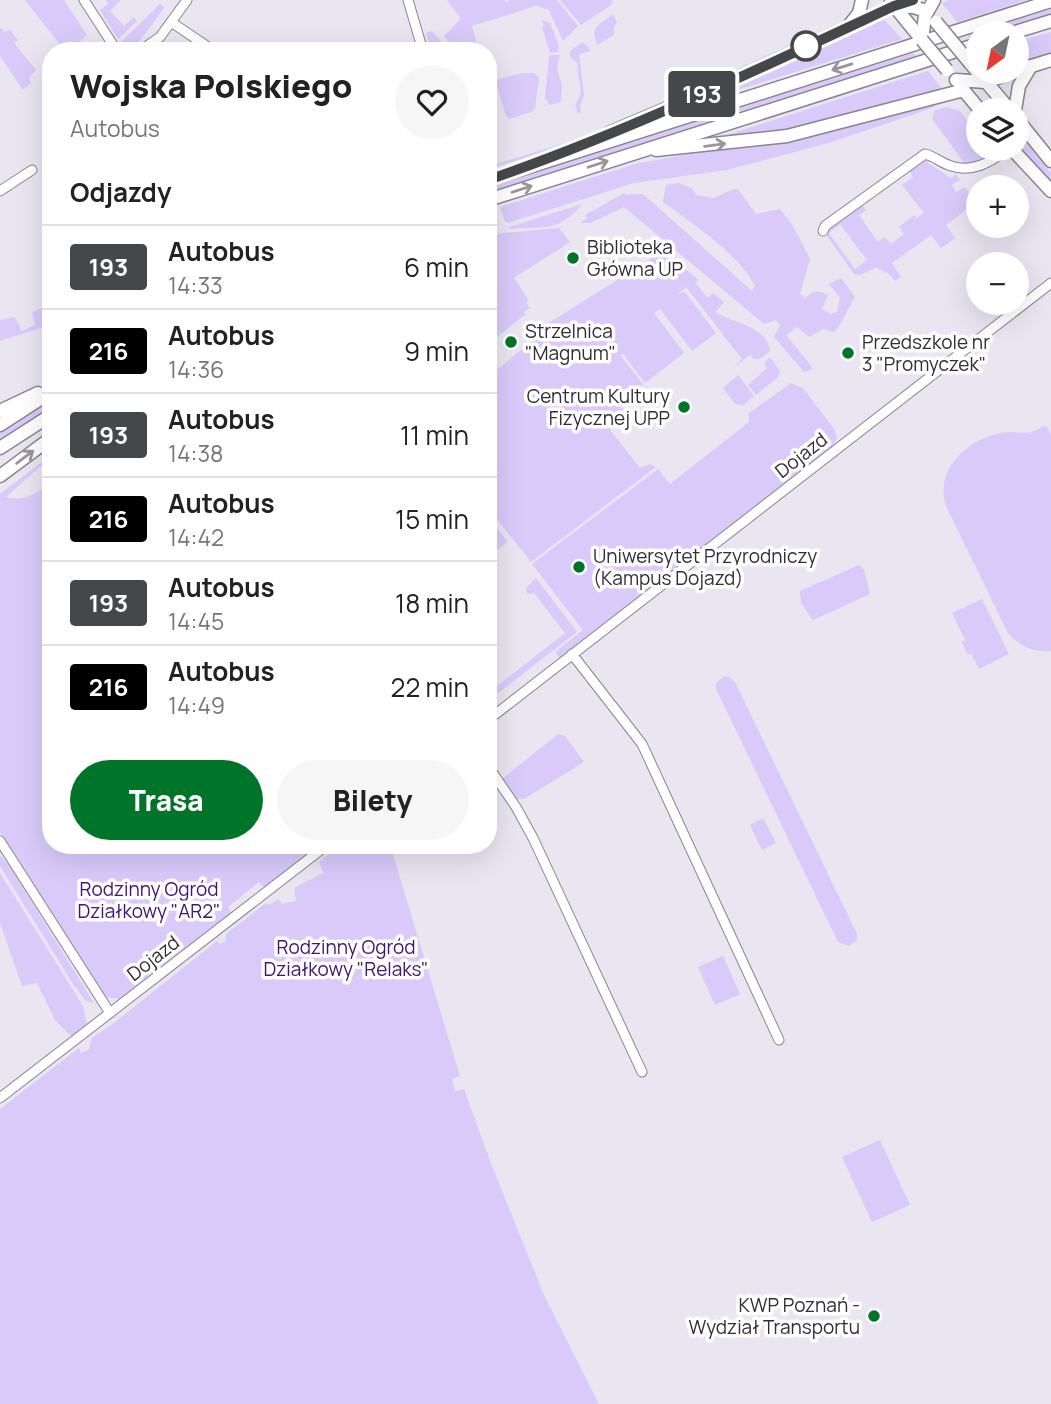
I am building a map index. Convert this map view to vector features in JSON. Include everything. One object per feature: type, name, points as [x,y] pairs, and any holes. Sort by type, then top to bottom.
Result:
[{"type":"main road","points":[[844,30],[855,20],[862,0]]},
{"type":"main road","points":[[640,151],[674,150],[787,136],[943,95],[965,64],[958,48],[936,22],[930,6],[918,0]]},
{"type":"main road","points":[[497,177],[1051,1]]},
{"type":"main road","points":[[892,3],[919,32],[970,98]]},
{"type":"main road","points":[[544,161],[844,30],[892,3],[918,8],[930,6]]},
{"type":"main road","points":[[919,32],[930,6]]},
{"type":"main road","points":[[1029,28],[1051,21]]},
{"type":"main road","points":[[497,197],[966,48]]},
{"type":"main road","points":[[1017,98],[1019,86],[1031,66],[1051,60]]},
{"type":"main road","points":[[956,80],[966,81]]},
{"type":"main road","points":[[988,84],[1000,98]]},
{"type":"main road","points":[[1029,134],[1051,161]]},
{"type":"main road","points":[[1022,161],[1051,191]]},
{"type":"main road","points":[[0,411],[42,390]]},
{"type":"main road","points":[[0,425],[42,398]]},
{"type":"main road","points":[[0,448],[42,421]]},
{"type":"main road","points":[[0,476],[42,445]]},
{"type":"street","points":[[84,0],[111,42]]},
{"type":"street","points":[[153,42],[160,37],[187,0]]},
{"type":"street","points":[[408,0],[420,42]]},
{"type":"street","points":[[171,22],[201,42]]},
{"type":"street","points":[[823,231],[825,226],[922,155],[927,154],[953,167],[971,167],[992,161]]},
{"type":"street","points":[[0,191],[32,170]]},
{"type":"street","name":"Dojazd","points":[[497,713],[1051,283]]},
{"type":"street","points":[[572,654],[642,744],[779,1040]]},
{"type":"street","points":[[497,779],[533,838],[642,1072]]},
{"type":"street","points":[[0,841],[110,1013]]},
{"type":"street","name":"Dojazd","points":[[0,1098],[315,854]]},
{"type":"green space","points":[[25,0],[64,0],[87,35],[79,42],[58,42]]},
{"type":"green space","points":[[106,0],[121,0],[110,11],[124,26],[134,17],[137,21],[118,39],[100,10],[108,4]]},
{"type":"green space","points":[[447,0],[557,0],[578,26],[563,41],[549,10],[536,6],[472,26],[476,42],[447,42],[444,36],[461,19]]},
{"type":"green space","points":[[560,0],[613,0],[610,6],[581,25]]},
{"type":"green space","points":[[950,0],[1027,0],[957,22],[942,3]]},
{"type":"green space","points":[[160,4],[164,8],[139,42],[121,42]]},
{"type":"green space","points":[[1051,9],[1051,15],[1029,22],[1013,21]]},
{"type":"green space","points":[[613,14],[617,22],[614,35],[597,45],[594,34],[596,27]]},
{"type":"green space","points":[[883,18],[902,39],[705,100],[705,99]]},
{"type":"green space","points":[[542,20],[550,23],[559,46],[558,52],[550,53]]},
{"type":"green space","points":[[0,27],[4,32],[10,30],[18,40],[14,43],[36,70],[29,78],[31,83],[23,90],[0,56]]},
{"type":"green space","points":[[432,31],[442,42],[428,42],[426,33]]},
{"type":"green space","points":[[1051,32],[1051,55],[1029,62],[1029,38]]},
{"type":"green space","points":[[581,43],[591,51],[579,54],[584,95],[581,112],[578,113],[575,105],[581,94],[577,63],[570,57],[570,51]]},
{"type":"green space","points":[[779,50],[764,60],[630,121],[577,142],[497,166],[565,143]]},
{"type":"green space","points":[[913,53],[917,58],[497,189],[497,184]]},
{"type":"green space","points":[[549,55],[560,55],[557,69],[562,85],[561,102],[550,105],[545,99]]},
{"type":"green space","points":[[928,71],[942,89],[787,131],[717,138]]},
{"type":"green space","points":[[534,73],[539,78],[535,108],[532,112],[509,119],[497,80]]},
{"type":"green space","points":[[943,100],[932,108],[832,142],[727,170],[634,183],[508,223],[500,207],[635,164],[772,143]]},
{"type":"green space","points":[[946,107],[960,111],[966,119],[966,161],[985,161],[965,164],[932,119],[934,111]]},
{"type":"green space","points":[[1029,146],[1051,173],[1051,184],[1029,157]]},
{"type":"green space","points":[[924,159],[932,159],[928,163],[951,178],[956,174],[960,180],[952,185],[956,192],[966,188],[966,210],[946,225],[955,238],[941,248],[931,235],[892,263],[901,277],[895,281],[877,267],[860,275],[854,274],[827,236],[828,229],[862,205],[866,210],[859,215],[878,242],[885,237],[891,244],[904,234],[899,227],[914,215],[917,218],[924,213],[902,185],[913,177],[909,170]],"holes":[[[840,224],[867,260],[855,269],[829,233]]]},
{"type":"green space","points":[[679,183],[692,188],[696,195],[714,198],[733,189],[739,190],[756,214],[780,209],[792,224],[810,259],[800,294],[805,298],[816,292],[828,295],[822,309],[831,314],[837,312],[840,298],[829,284],[841,278],[855,297],[834,332],[823,329],[809,337],[797,327],[786,335],[812,367],[811,370],[804,372],[774,337],[780,325],[776,320],[764,324],[624,207],[591,223],[580,223],[587,218],[585,215],[624,193],[643,194],[752,291],[755,285],[737,261],[713,239],[663,202],[666,185]]},
{"type":"green space","points":[[582,204],[558,224],[509,229],[509,227]]},
{"type":"green space","points":[[559,228],[570,242],[514,278],[529,301],[526,303],[530,308],[497,337],[497,234]]},
{"type":"green space","points":[[657,255],[671,258],[699,280],[695,282],[707,298],[713,293],[724,302],[716,312],[756,330],[767,342],[770,351],[760,359],[754,359],[750,355],[733,368],[742,359],[686,287],[674,298],[684,291],[716,333],[692,351],[660,309],[654,313],[684,353],[645,383],[623,354],[620,355],[643,384],[620,406],[628,416],[610,430],[640,468],[650,464],[656,467],[531,562],[497,519],[497,370],[541,334],[546,340],[551,336],[544,326]]},
{"type":"green space","points":[[42,308],[42,328],[0,341],[0,320],[15,317],[22,331],[35,325],[32,312]]},
{"type":"green space","points":[[770,357],[780,371],[778,377],[756,395],[748,385],[767,368],[764,363]]},
{"type":"green space","points":[[738,375],[754,396],[742,406],[734,403],[723,388]]},
{"type":"green space","points":[[791,383],[803,388],[834,429],[837,437],[832,447],[560,658],[555,652],[583,630],[532,564],[658,469],[670,484],[749,422],[748,414]]},
{"type":"green space","points":[[42,405],[42,415],[0,442],[0,432]]},
{"type":"green space","points":[[1046,425],[1051,435],[1051,651],[1039,651],[1027,648],[1008,633],[946,506],[944,493],[945,481],[955,460],[974,443],[1001,433],[1028,433]]},
{"type":"green space","name":"Rodzinny Ogród Działkowy \"AR2\"","points":[[42,462],[42,465],[6,497],[25,497],[42,489],[42,854],[307,854],[264,888],[259,882],[228,907],[231,913],[119,999],[106,997],[99,990],[0,832],[0,494]]},
{"type":"green space","points":[[497,528],[508,542],[497,550]]},
{"type":"green space","points":[[859,565],[864,570],[870,594],[813,620],[801,603],[800,591]]},
{"type":"green space","points":[[536,578],[577,632],[497,694],[497,686],[565,633],[534,593],[527,594],[526,588]]},
{"type":"green space","points":[[982,599],[1009,654],[979,669],[971,653],[968,655],[962,642],[965,640],[952,613]]},
{"type":"green space","points":[[724,676],[735,682],[857,934],[857,940],[849,946],[838,942],[716,689],[716,683]]},
{"type":"green space","points":[[558,734],[565,736],[584,762],[524,799],[516,799],[502,779]]},
{"type":"green space","points":[[763,818],[776,843],[762,850],[750,825]]},
{"type":"green space","name":"Rodzinny Ogród Działkowy \"Relaks\"","points":[[329,854],[393,854],[460,1076],[452,1079],[455,1091],[464,1089],[544,1295],[599,1404],[0,1404],[0,1109],[79,1048],[81,1053],[89,1049],[92,1038],[217,941],[220,944],[226,941],[226,934],[266,903],[269,905],[278,899],[282,904],[296,901],[294,888],[323,873],[319,862]]},
{"type":"green space","points":[[0,855],[94,1003],[86,1001],[73,984],[0,866]]},
{"type":"green space","points":[[0,873],[83,1006],[87,1025],[72,1037],[55,1020],[37,983],[22,986],[0,923]]},
{"type":"green space","points":[[723,956],[740,994],[715,1005],[698,967]]},
{"type":"green space","points":[[880,1140],[910,1205],[872,1222],[842,1157]]},
{"type":"bus line","name":"193","points":[[497,177],[544,161],[913,0]]},
{"type":"place","name":"Biblioteka Główna UP","points":[[573,258]]},
{"type":"place","name":"Strzelnica \"Magnum\"","points":[[511,342]]},
{"type":"place","name":"Przedszkole nr 3 \"Promyczek\"","points":[[848,353]]},
{"type":"place","name":"Centrum Kultury Fizycznej UPP","points":[[684,407]]},
{"type":"place","name":"Uniwersytet Przyrodniczy (Kampus Dojazd)","points":[[579,567]]},
{"type":"place","name":"KWP Poznań - Wydział Transportu","points":[[874,1316]]}]
